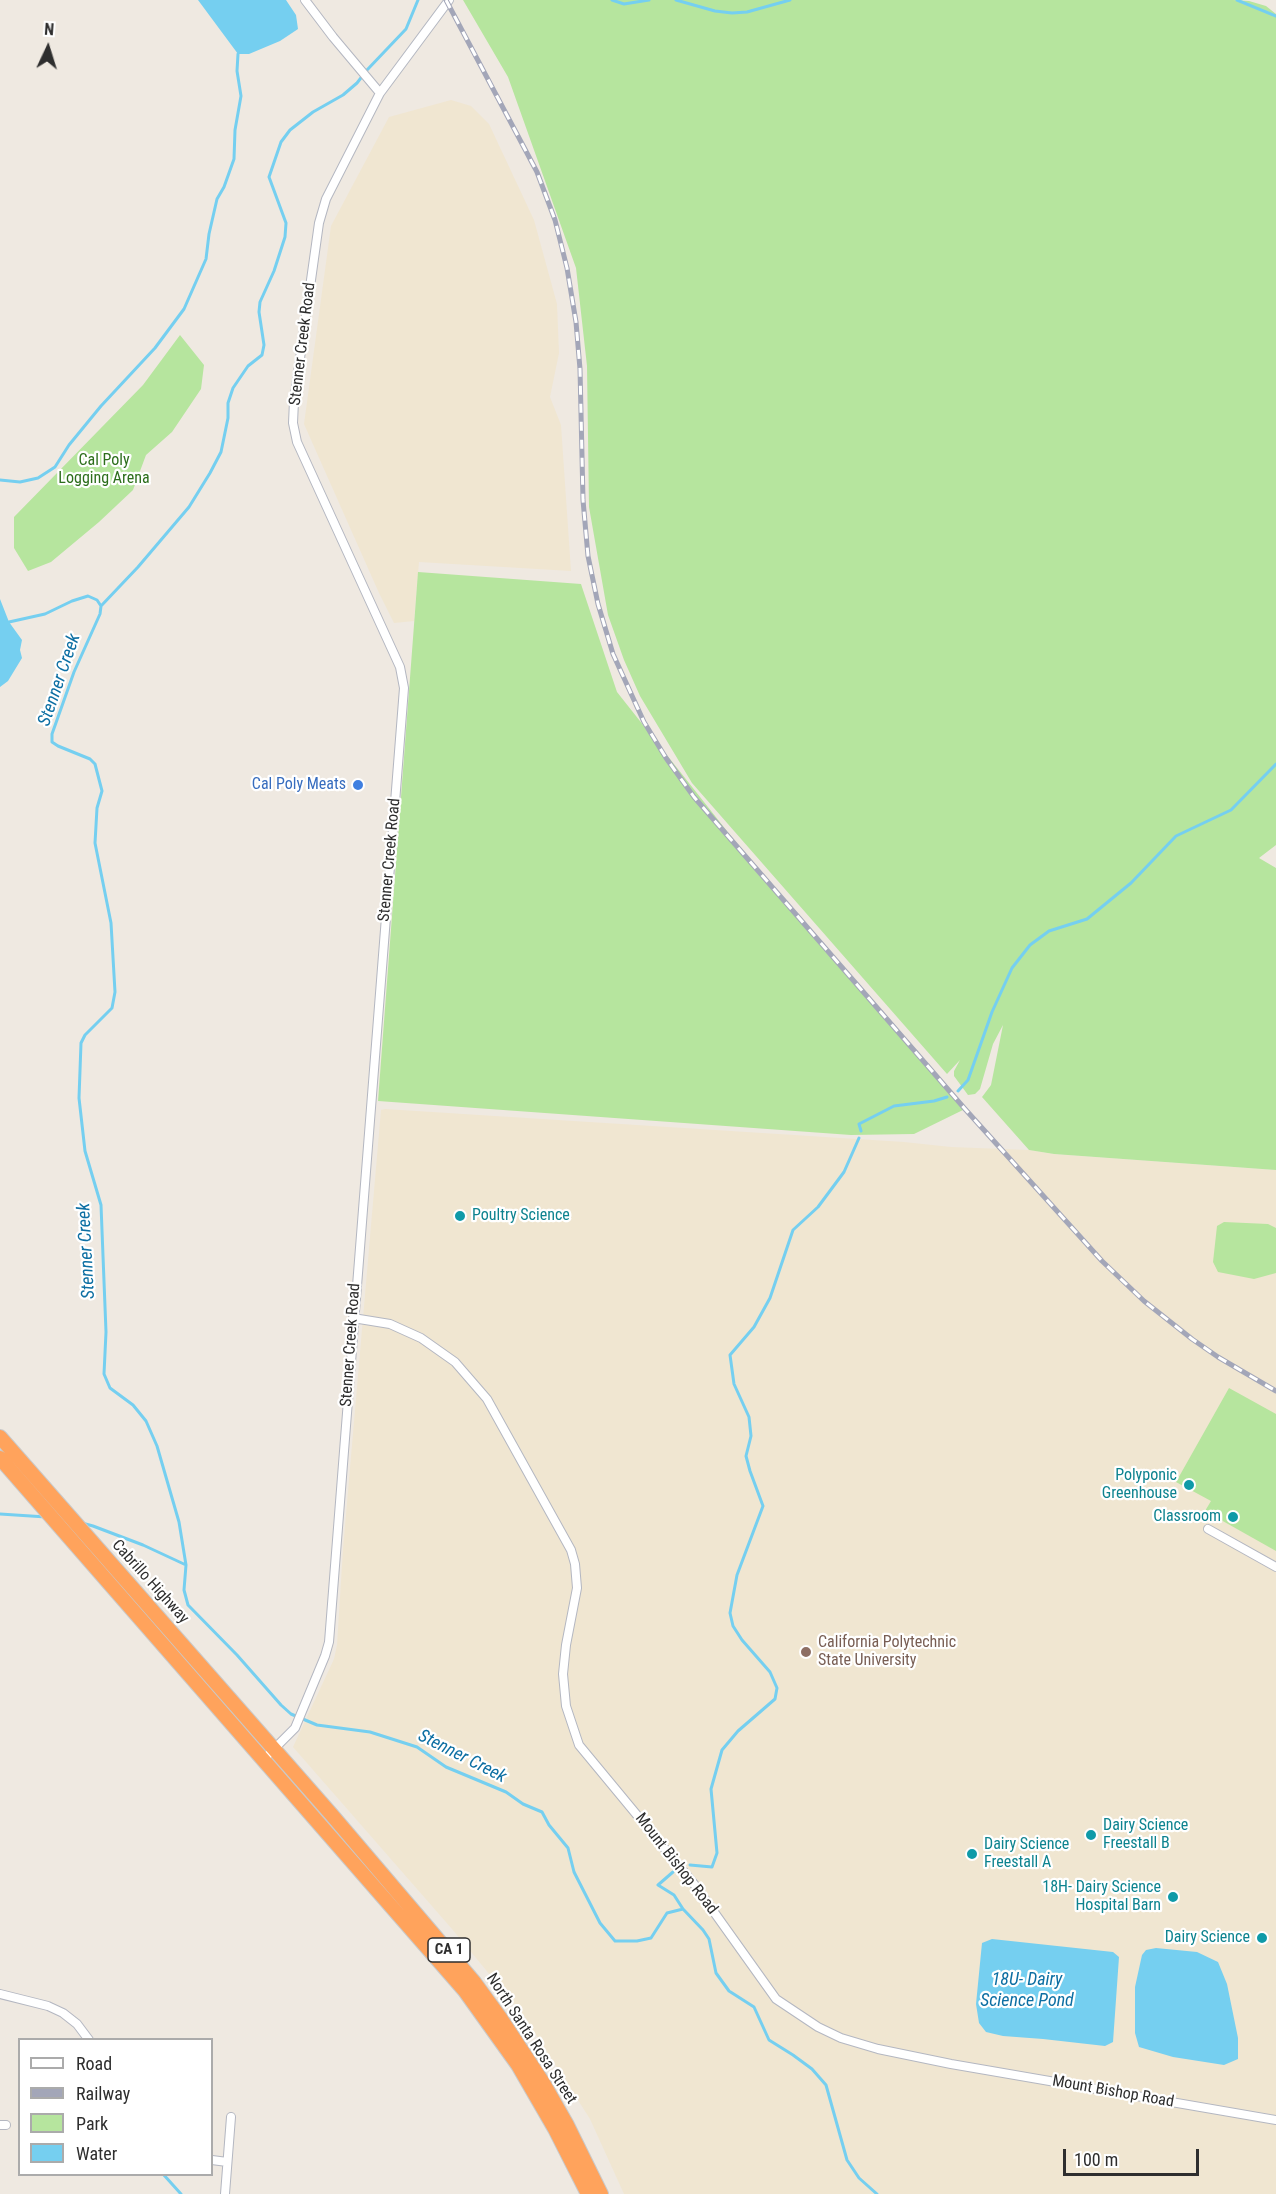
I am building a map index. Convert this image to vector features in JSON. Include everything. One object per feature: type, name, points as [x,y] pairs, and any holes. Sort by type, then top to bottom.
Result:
[{"type":"highway","name":"Cabrillo Highway","points":[[0,1437],[275,1749]]},
{"type":"highway","name":"Cabrillo Highway","points":[[0,1458],[263,1760]]},
{"type":"highway","name":"North Santa Rosa Street","points":[[275,1749],[449,1950],[495,2009],[557,2108],[601,2194]]},
{"type":"highway","name":"North Santa Rosa Street","points":[[263,1760],[435,1954],[485,2017],[518,2065],[550,2120],[588,2194]]},
{"type":"street","points":[[305,0],[380,93]]},
{"type":"street","name":"Stenner Creek Road","points":[[263,1760],[295,1728],[325,1656],[330,1630],[404,688],[400,667],[297,442],[293,423],[294,401],[321,213],[326,199],[380,93],[449,0]]},
{"type":"street","name":"Mount Bishop Road","points":[[353,1318],[390,1324],[421,1338],[455,1362],[487,1399],[571,1550],[575,1564],[577,1588],[563,1674],[566,1706],[579,1744],[694,1884],[776,1998],[818,2026],[841,2038],[878,2049],[963,2066],[1276,2120]]},
{"type":"street","points":[[1208,1529],[1276,1567]]},
{"type":"street","points":[[0,1994],[48,2006],[63,2013],[77,2024],[88,2038]]},
{"type":"street","points":[[225,2194],[231,2117]]},
{"type":"street","points":[[213,2160],[227,2162]]},
{"type":"shaded area","points":[[451,100],[471,106],[489,124],[534,220],[557,304],[559,353],[550,397],[561,425],[571,571],[419,562],[414,621],[394,623],[304,424],[331,226],[389,117]]},
{"type":"shaded area","name":"California Polytechnic State University","points":[[381,1110],[904,1142],[951,1147],[1029,1150],[1054,1154],[1276,1170],[1276,2194],[624,2194],[590,2119],[524,2016],[452,1929],[293,1747],[334,1659],[337,1645],[343,1549]]},
{"type":"green space","points":[[463,0],[1233,0],[1249,1],[1266,6],[1276,14],[1276,845],[1259,858],[1276,868],[1276,1170],[1054,1154],[1029,1150],[982,1097],[991,1085],[1003,1025],[993,1044],[980,1089],[975,1094],[968,1095],[954,1076],[960,1060],[947,1074],[692,783],[640,696],[608,615],[589,507],[587,366],[576,268],[508,77]]},
{"type":"green space","name":"Cal Poly Logging Arena","points":[[180,335],[204,365],[201,389],[172,432],[146,455],[133,490],[51,562],[28,571],[14,548],[14,517],[143,385]]},
{"type":"green space","points":[[418,572],[581,584],[617,692],[753,864],[965,1109],[914,1134],[851,1135],[378,1101]]},
{"type":"green space","points":[[1224,1222],[1268,1224],[1276,1228],[1276,1273],[1254,1279],[1218,1272],[1213,1262],[1217,1226]]},
{"type":"green space","points":[[1229,1388],[1276,1414],[1276,1551],[1205,1511],[1211,1501],[1176,1482]]},
{"type":"water","points":[[198,0],[286,0],[296,15],[298,29],[280,41],[249,54],[238,54]]},
{"type":"water","points":[[0,599],[9,622],[22,640],[20,650],[22,658],[8,681],[0,687]]},
{"type":"water","name":"18U- Dairy Science Pond","points":[[992,1939],[1113,1952],[1119,1957],[1113,2042],[1105,2046],[1003,2036],[986,2032],[979,2023],[976,2004],[982,1943]]},
{"type":"water","points":[[1156,1948],[1197,1952],[1218,1962],[1227,1984],[1238,2038],[1238,2059],[1224,2065],[1173,2057],[1139,2047],[1135,2033],[1135,1987],[1142,1955],[1146,1950]]},
{"type":"waterway","name":"Stenner Creek","points":[[418,0],[406,29],[357,83],[343,95],[313,112],[290,130],[281,142],[269,177],[286,223],[285,237],[274,271],[260,302],[259,312],[264,345],[262,355],[248,366],[233,388],[228,403],[228,418],[221,452],[189,507],[101,606],[100,614],[74,672],[52,734],[52,742],[90,759],[95,764],[102,791],[97,808],[95,843],[111,923],[115,992],[112,1008],[85,1035],[81,1043],[79,1098],[85,1151],[101,1205],[106,1332],[104,1374],[110,1388],[133,1405],[146,1421],[157,1446],[179,1522],[186,1565],[184,1590],[188,1605],[237,1655],[281,1705],[291,1714],[317,1725],[370,1732],[417,1747],[446,1767],[506,1792],[523,1804],[542,1812],[549,1825],[568,1848],[574,1872],[600,1923],[615,1941],[637,1941],[651,1938],[667,1913],[683,1909]]},
{"type":"waterway","points":[[612,0],[624,4],[649,0]]},
{"type":"waterway","points":[[676,0],[715,11],[732,13],[747,12],[790,0]]},
{"type":"waterway","points":[[1237,0],[1276,16]]},
{"type":"waterway","points":[[0,480],[20,482],[38,478],[55,467],[69,445],[101,406],[155,348],[184,309],[206,259],[217,199],[234,159],[235,130],[241,96],[237,71],[238,54]]},
{"type":"waterway","points":[[9,622],[45,614],[88,596],[97,600],[101,606]]},
{"type":"waterway","points":[[958,1091],[968,1080],[992,1012],[1012,968],[1030,945],[1049,931],[1087,919],[1131,883],[1176,836],[1231,810],[1276,764]]},
{"type":"waterway","points":[[861,1131],[859,1124],[894,1106],[947,1097]]},
{"type":"waterway","points":[[690,1865],[712,1867],[717,1853],[711,1789],[722,1750],[738,1731],[775,1699],[777,1688],[770,1672],[733,1626],[730,1613],[737,1575],[763,1506],[746,1456],[751,1436],[749,1417],[734,1384],[730,1355],[754,1327],[770,1298],[793,1230],[818,1207],[844,1172],[859,1138]]},
{"type":"waterway","points":[[0,1514],[46,1517]]},
{"type":"waterway","points":[[82,1523],[143,1545],[186,1565]]},
{"type":"waterway","name":"Stenner Creek","points":[[673,1872],[658,1885],[674,1895],[683,1909],[703,1930],[709,1939],[716,1973],[729,1991],[754,2007],[769,2040],[812,2069],[826,2085],[847,2160],[859,2178],[877,2194]]},
{"type":"waterway","points":[[165,2176],[181,2194]]},
{"type":"railway","points":[[446,0],[537,172],[555,220],[567,268],[576,322],[580,369],[583,500],[588,556],[598,604],[613,654],[644,722],[694,797],[965,1109],[1102,1261],[1144,1301],[1192,1339],[1276,1391]]},
{"type":"place","name":"Cal Poly Meats","points":[[358,785]]},
{"type":"place","name":"Poultry Science","points":[[460,1216]]},
{"type":"place","name":"Polyponic Greenhouse","points":[[1189,1485]]},
{"type":"place","name":"Classroom","points":[[1233,1517]]},
{"type":"place","name":"California Polytechnic State University","points":[[806,1652]]},
{"type":"place","name":"Dairy Science Freestall B","points":[[1091,1835]]},
{"type":"place","name":"Dairy Science Freestall A","points":[[972,1854]]},
{"type":"place","name":"18H- Dairy Science Hospital Barn","points":[[1173,1897]]},
{"type":"place","name":"Dairy Science","points":[[1262,1938]]}]
